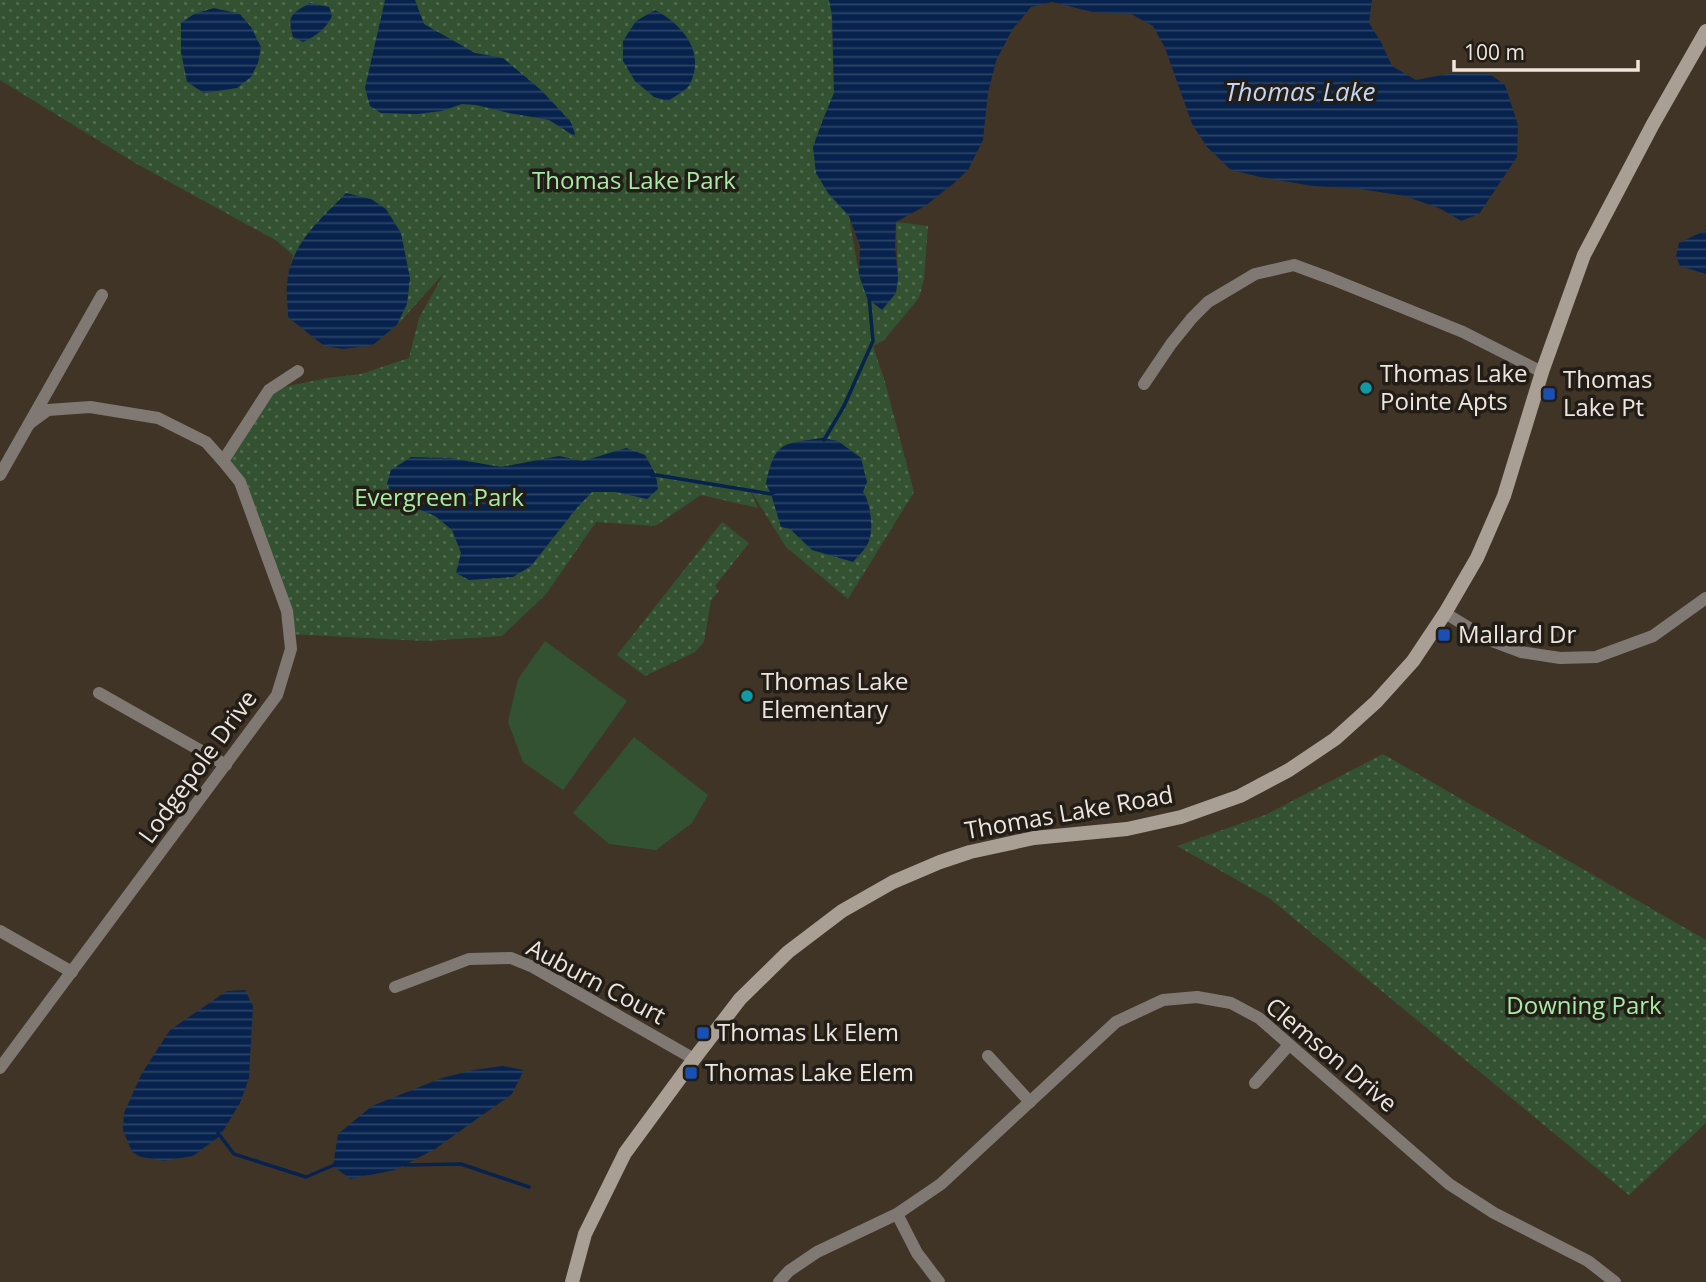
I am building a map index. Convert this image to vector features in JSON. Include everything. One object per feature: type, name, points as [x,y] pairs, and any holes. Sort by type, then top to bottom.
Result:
[{"type":"street","name":"Thomas Lake Road","points":[[572,1282],[585,1234],[625,1153],[740,999],[788,951],[842,911],[893,882],[940,862],[1034,838],[1127,829],[1181,817],[1240,796],[1289,770],[1335,739],[1376,702],[1413,661],[1445,614],[1477,558],[1504,496],[1542,372],[1584,254],[1653,124],[1706,32]]},
{"type":"street","points":[[1144,384],[1171,344],[1208,302],[1255,274],[1294,265],[1463,332],[1542,372]]},
{"type":"street","points":[[0,475],[102,295]]},
{"type":"street","points":[[223,461],[269,390],[298,371]]},
{"type":"street","name":"Lodgepole Drive","points":[[0,1068],[277,695],[291,649],[287,611],[240,482],[206,442],[158,418],[90,407],[48,410],[29,424]]},
{"type":"street","points":[[1445,614],[1489,640],[1521,652],[1560,658],[1596,656],[1653,636],[1706,598]]},
{"type":"street","points":[[99,693],[226,765]]},
{"type":"street","points":[[0,931],[72,972]]},
{"type":"street","name":"Auburn Court","points":[[395,987],[469,958],[511,958],[533,967],[694,1059]]},
{"type":"street","name":"Clemson Drive","points":[[779,1282],[789,1271],[817,1252],[897,1214],[941,1184],[1116,1022],[1163,1000],[1197,997],[1231,1003],[1259,1018],[1449,1184],[1494,1213],[1588,1261],[1615,1282]]},
{"type":"street","points":[[1255,1083],[1289,1045]]},
{"type":"street","points":[[988,1056],[1030,1102]]},
{"type":"street","points":[[897,1214],[917,1253],[940,1282]]},
{"type":"green space","name":"Thomas Lake Park","points":[[0,0],[829,0],[832,15],[834,93],[822,122],[849,216],[859,275],[898,278],[896,222],[928,226],[924,279],[919,298],[884,340],[873,346],[914,492],[848,599],[786,547],[749,488],[758,508],[701,495],[655,526],[596,522],[546,594],[502,636],[425,641],[289,634],[240,482],[223,461],[269,390],[361,374],[409,358],[419,318],[444,273],[397,325],[373,345],[288,317],[287,283],[293,255],[277,241],[137,164],[0,80]]},
{"type":"green space","points":[[722,522],[749,543],[715,586],[719,591],[711,600],[704,642],[695,652],[645,676],[617,655]]},
{"type":"green space","points":[[545,641],[627,701],[563,790],[523,762],[508,722],[518,679]]},
{"type":"green space","points":[[634,737],[708,795],[692,823],[656,850],[609,844],[573,813]]},
{"type":"green space","name":"Downing Park","points":[[1383,754],[1706,940],[1706,1123],[1629,1195],[1269,898],[1177,846],[1265,815]]},
{"type":"water","points":[[385,0],[415,0],[424,24],[475,53],[503,58],[541,90],[571,122],[576,137],[549,120],[476,105],[462,104],[442,111],[417,114],[381,113],[370,106],[365,88]]},
{"type":"water","name":"Thomas Lake","points":[[829,0],[1372,0],[1369,23],[1392,66],[1416,80],[1452,73],[1488,73],[1505,85],[1518,125],[1517,157],[1479,214],[1461,221],[1441,209],[1405,196],[1313,186],[1231,170],[1207,147],[1192,124],[1165,48],[1153,26],[1131,14],[1092,12],[1052,2],[1031,7],[1012,30],[996,61],[988,93],[983,140],[968,170],[925,206],[896,222],[896,293],[882,310],[867,298],[859,275],[860,246],[849,216],[828,193],[816,173],[813,147],[834,93],[832,15]]},
{"type":"water","points":[[310,3],[329,7],[332,16],[320,32],[303,42],[293,37],[290,24],[292,16]]},
{"type":"water","points":[[214,8],[240,14],[251,27],[261,47],[258,63],[251,77],[237,88],[204,93],[187,82],[181,52],[181,23],[194,14]]},
{"type":"water","points":[[655,10],[682,31],[689,40],[695,61],[690,84],[668,101],[654,97],[635,81],[623,61],[623,41],[636,21]]},
{"type":"water","points":[[346,193],[371,199],[386,209],[401,233],[410,278],[407,304],[397,325],[373,345],[343,349],[324,346],[288,317],[287,288],[289,270],[300,245]]},
{"type":"water","points":[[1706,230],[1706,274],[1680,266],[1676,256],[1679,243]]},
{"type":"water","points":[[822,438],[838,441],[861,458],[867,482],[863,492],[870,510],[870,538],[853,562],[812,550],[790,529],[781,527],[766,484],[773,460],[782,447]]},
{"type":"water","points":[[626,448],[645,455],[656,475],[658,489],[647,499],[616,492],[592,492],[531,566],[513,577],[469,580],[456,573],[461,553],[452,530],[435,516],[394,499],[387,484],[391,470],[411,457],[450,458],[501,467],[559,456],[583,461]]},
{"type":"water","points":[[245,990],[253,1006],[249,1078],[240,1103],[220,1136],[193,1156],[164,1161],[141,1157],[132,1152],[123,1130],[124,1113],[142,1073],[170,1030],[227,991]]},
{"type":"water","points":[[503,1066],[524,1070],[512,1094],[435,1149],[395,1170],[350,1179],[333,1166],[338,1134],[372,1106],[442,1078]]},
{"type":"waterway","points":[[824,440],[844,406],[873,341],[869,296]]},
{"type":"waterway","points":[[652,476],[771,494],[775,492]]},
{"type":"waterway","points":[[218,1133],[234,1154],[306,1177],[334,1165]]},
{"type":"waterway","points":[[404,1165],[461,1164],[529,1187]]},
{"type":"place","name":"Thomas Lake Pointe Apts","points":[[1366,388]]},
{"type":"place","name":"Thomas Lake Pt","points":[[1549,394]]},
{"type":"place","name":"Mallard Dr","points":[[1444,635]]},
{"type":"place","name":"Thomas Lake Elementary","points":[[747,696]]},
{"type":"place","name":"Thomas Lk Elem","points":[[703,1033]]},
{"type":"place","name":"Thomas Lake Elem","points":[[691,1073]]},
{"type":"park label","name":"Evergreen Park","points":[[439,498]]}]
